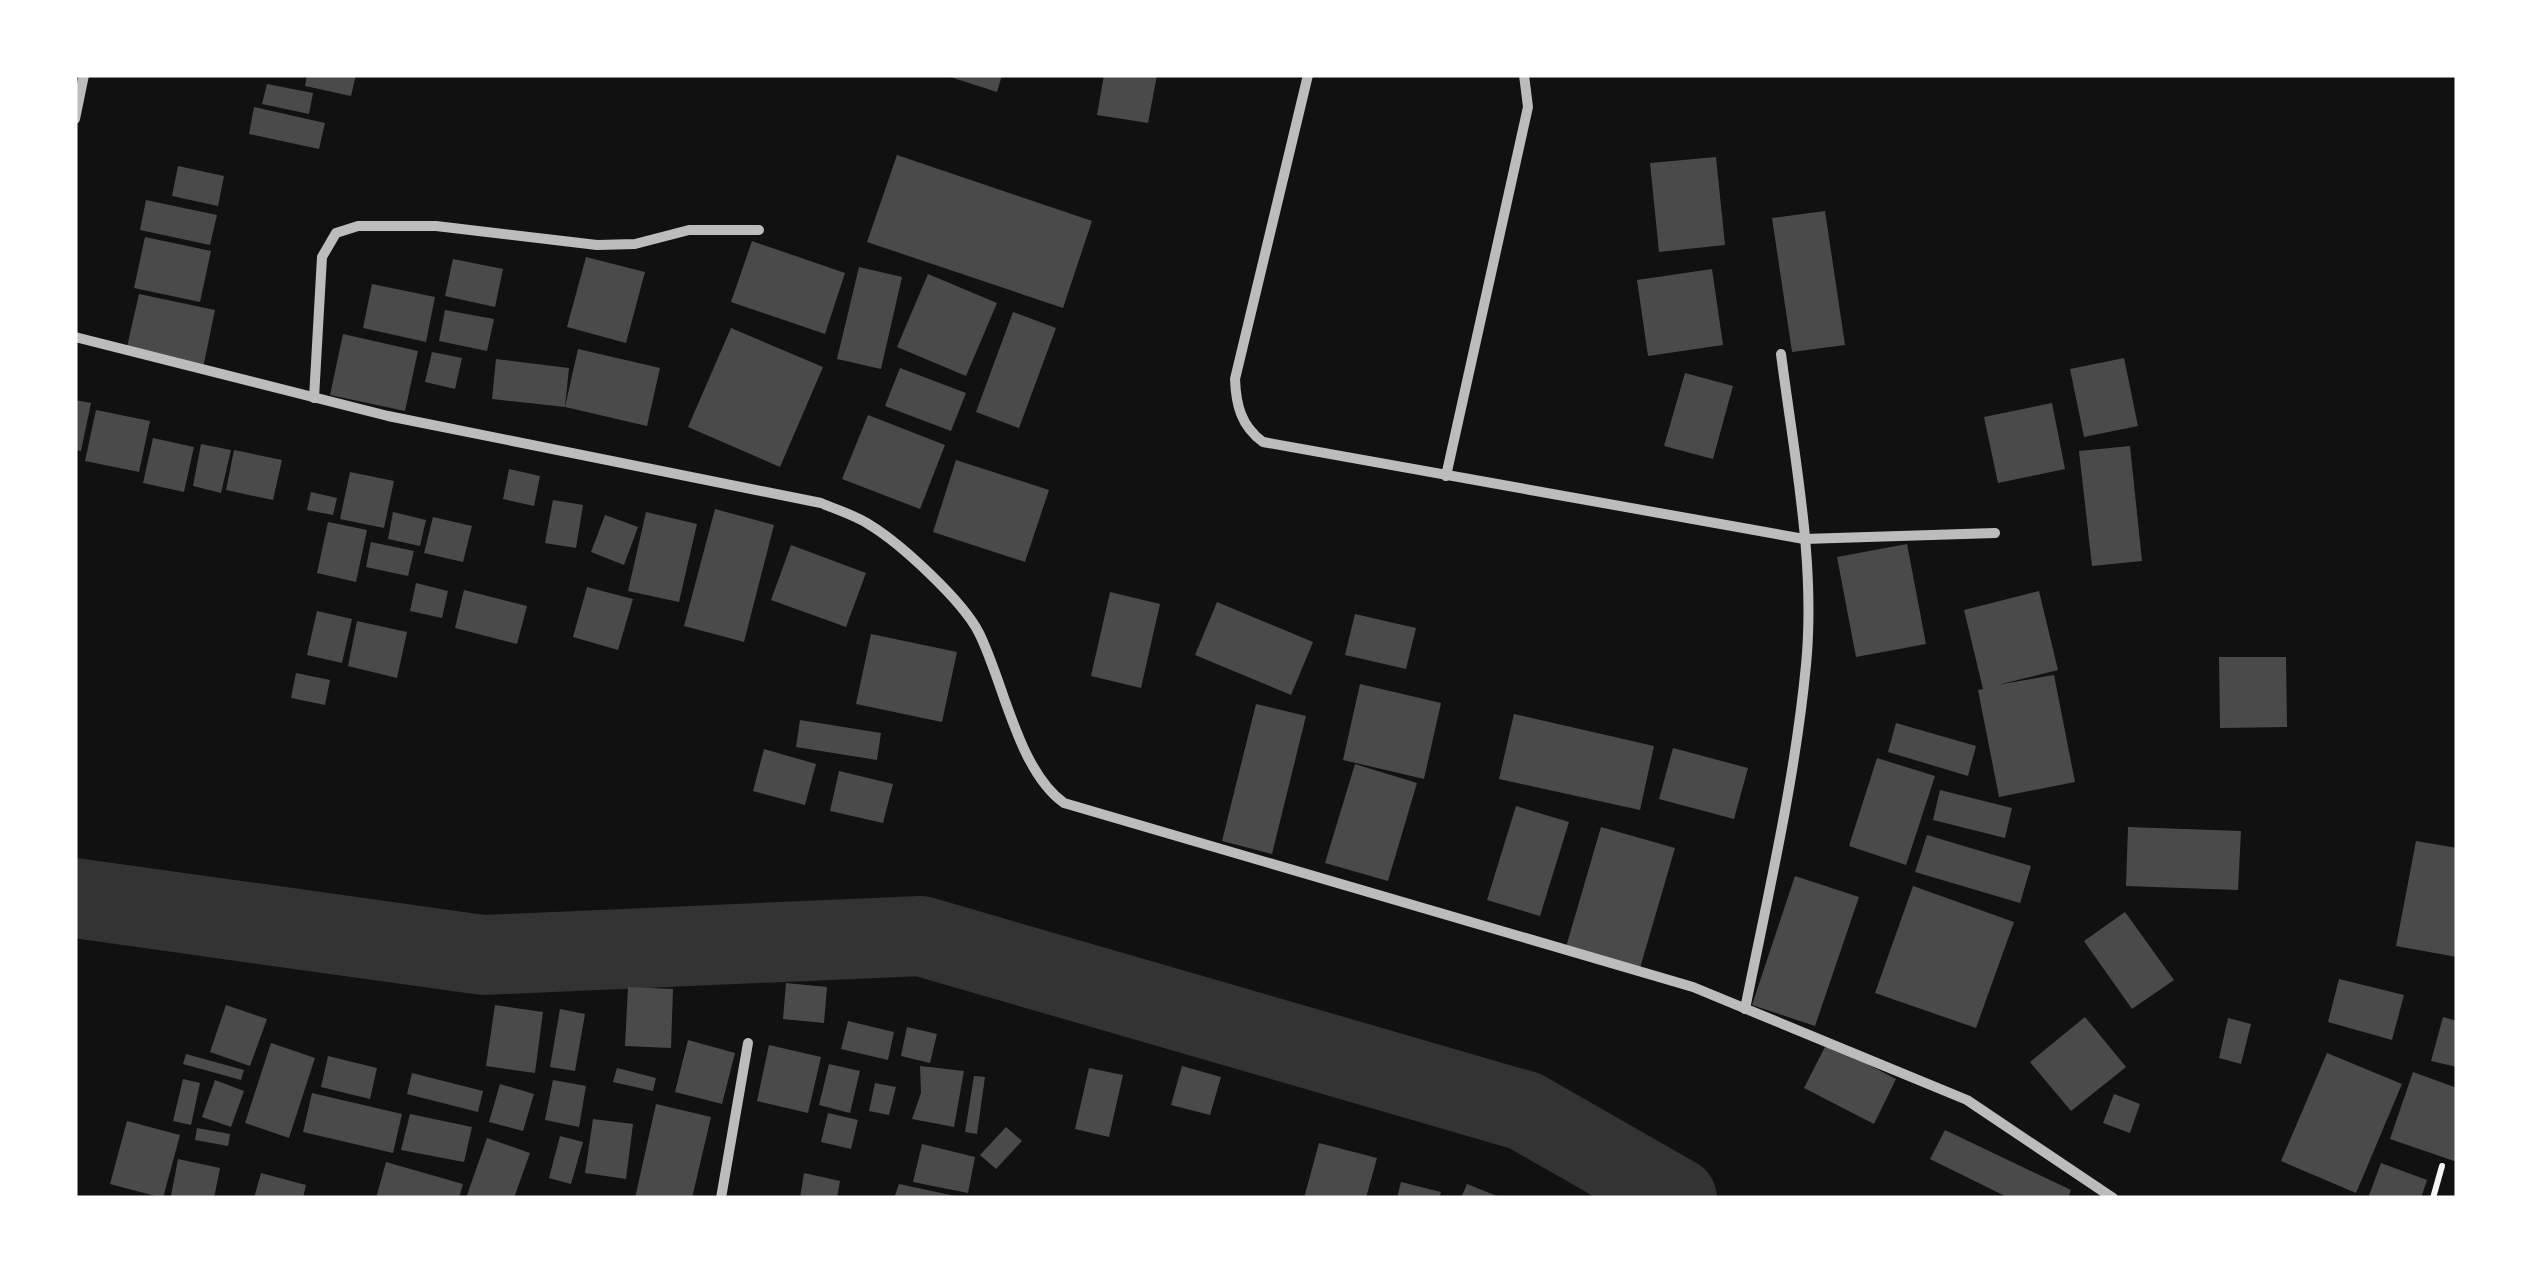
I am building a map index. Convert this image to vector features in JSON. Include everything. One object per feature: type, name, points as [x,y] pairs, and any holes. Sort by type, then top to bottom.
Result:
[{"type":"street","points":[[75,119],[84,75]]},
{"type":"street","points":[[1308,75],[1236,379],[1236,406],[1253,435],[1263,442],[1804,539],[1995,533]]},
{"type":"street","points":[[1446,476],[1528,107],[1524,75]]},
{"type":"street","points":[[314,398],[322,257],[328,242],[346,228],[436,226],[596,246],[634,244],[689,230],[758,230]]},
{"type":"street","points":[[75,338],[314,398],[821,502],[870,524],[910,558],[974,624],[1030,762],[1044,785],[1064,803],[1692,987],[1967,1100],[2113,1198]]},
{"type":"street","points":[[1746,1009],[1793,764],[1806,666],[1804,539],[1780,354]]},
{"type":"street","points":[[721,1198],[748,1044]]},
{"type":"path","points":[[2433,1198],[2442,1166]]},
{"type":"building","points":[[307,75],[356,75],[351,96],[305,86]]},
{"type":"building","points":[[944,75],[1002,75],[997,92]]},
{"type":"building","points":[[1104,75],[1157,75],[1148,123],[1097,115]]},
{"type":"building","points":[[267,84],[313,93],[309,114],[262,104]]},
{"type":"building","points":[[254,107],[325,123],[319,149],[249,134]]},
{"type":"building","points":[[897,155],[1092,221],[1063,308],[867,242]]},
{"type":"building","points":[[1716,157],[1725,245],[1659,252],[1650,163]]},
{"type":"building","points":[[178,166],[224,176],[218,206],[172,196]]},
{"type":"building","points":[[146,200],[217,215],[210,245],[140,230]]},
{"type":"building","points":[[1825,211],[1845,345],[1792,352],[1772,218]]},
{"type":"building","points":[[145,237],[211,251],[200,302],[134,288]]},
{"type":"building","points":[[752,241],[845,273],[825,334],[731,302]]},
{"type":"building","points":[[586,257],[645,272],[626,343],[567,327]]},
{"type":"building","points":[[453,259],[503,269],[495,307],[445,296]]},
{"type":"building","points":[[859,267],[902,277],[881,369],[837,359]]},
{"type":"building","points":[[1712,269],[1723,345],[1648,356],[1637,280]]},
{"type":"building","points":[[928,274],[997,303],[966,376],[897,347]]},
{"type":"building","points":[[372,284],[435,297],[426,342],[363,328]]},
{"type":"building","points":[[139,294],[215,310],[203,368],[126,351]]},
{"type":"building","points":[[445,310],[494,319],[487,351],[439,341]]},
{"type":"building","points":[[1013,312],[1056,328],[1019,428],[976,412]]},
{"type":"building","points":[[731,328],[823,367],[780,467],[688,427]]},
{"type":"building","points":[[343,334],[418,351],[405,411],[330,395]]},
{"type":"building","points":[[578,349],[660,368],[647,426],[565,407]]},
{"type":"building","points":[[432,352],[462,358],[455,389],[425,382]]},
{"type":"building","points":[[2124,358],[2138,426],[2084,437],[2070,369]]},
{"type":"building","points":[[496,359],[569,368],[565,407],[492,399]]},
{"type":"building","points":[[900,368],[966,393],[951,431],[885,406]]},
{"type":"building","points":[[1685,373],[1733,386],[1713,459],[1664,446]]},
{"type":"building","points":[[75,400],[91,403],[81,451],[75,450]]},
{"type":"building","points":[[2052,403],[2065,469],[1998,483],[1984,417]]},
{"type":"building","points":[[96,410],[150,421],[139,472],[85,461]]},
{"type":"building","points":[[868,415],[945,445],[920,509],[842,479]]},
{"type":"building","points":[[153,438],[194,447],[184,492],[143,483]]},
{"type":"building","points":[[201,444],[231,450],[221,493],[193,486]]},
{"type":"building","points":[[2130,446],[2142,561],[2092,566],[2079,451]]},
{"type":"building","points":[[234,450],[282,460],[273,500],[226,490]]},
{"type":"building","points":[[956,460],[1049,490],[1025,562],[933,532]]},
{"type":"building","points":[[509,469],[540,476],[534,506],[503,499]]},
{"type":"building","points":[[350,472],[394,481],[384,528],[340,519]]},
{"type":"building","points":[[311,492],[337,498],[333,515],[307,510]]},
{"type":"building","points":[[553,500],[583,505],[576,548],[545,543]]},
{"type":"building","points":[[715,509],[774,525],[744,642],[684,626]]},
{"type":"building","points":[[393,512],[426,520],[420,546],[388,539]]},
{"type":"building","points":[[646,512],[697,524],[679,602],[628,591]]},
{"type":"building","points":[[605,515],[638,527],[624,565],[591,552]]},
{"type":"building","points":[[433,517],[472,526],[463,562],[424,553]]},
{"type":"building","points":[[328,522],[367,530],[356,582],[317,573]]},
{"type":"building","points":[[371,542],[414,551],[408,576],[366,567]]},
{"type":"building","points":[[1907,544],[1926,644],[1856,657],[1837,557]]},
{"type":"building","points":[[791,545],[866,573],[846,627],[771,600]]},
{"type":"building","points":[[416,583],[448,591],[442,618],[410,611]]},
{"type":"building","points":[[587,587],[633,599],[618,650],[573,637]]},
{"type":"building","points":[[464,590],[527,606],[517,644],[455,628]]},
{"type":"building","points":[[2039,591],[2058,670],[1997,685],[2054,675],[2075,782],[1999,797],[1978,690],[1983,689],[1964,610]]},
{"type":"building","points":[[1110,592],[1160,604],[1141,688],[1091,676]]},
{"type":"building","points":[[1217,602],[1313,642],[1291,695],[1195,655]]},
{"type":"building","points":[[317,611],[352,619],[342,663],[307,655]]},
{"type":"building","points":[[1355,614],[1416,628],[1406,669],[1345,655]]},
{"type":"building","points":[[357,621],[407,632],[397,678],[348,666]]},
{"type":"building","points":[[871,634],[957,652],[942,722],[856,704]]},
{"type":"building","points":[[2219,657],[2286,657],[2287,727],[2220,728]]},
{"type":"building","points":[[296,673],[330,680],[325,705],[291,698]]},
{"type":"building","points":[[1360,684],[1441,703],[1424,779],[1343,760]]},
{"type":"building","points":[[1256,704],[1306,716],[1272,854],[1222,841]]},
{"type":"building","points":[[1514,714],[1654,746],[1640,810],[1499,779]]},
{"type":"building","points":[[800,720],[881,733],[877,760],[796,747]]},
{"type":"building","points":[[1896,723],[1976,746],[1968,776],[1888,752]]},
{"type":"building","points":[[1673,748],[1748,768],[1734,819],[1659,799]]},
{"type":"building","points":[[764,749],[816,764],[805,805],[753,791]]},
{"type":"building","points":[[1877,758],[1935,776],[1906,865],[1849,846]]},
{"type":"building","points":[[1355,764],[1417,783],[1388,881],[1325,863]]},
{"type":"building","points":[[839,771],[893,784],[883,823],[830,811]]},
{"type":"building","points":[[1940,790],[2012,808],[2005,838],[1933,820]]},
{"type":"building","points":[[1516,806],[1569,822],[1540,916],[1487,900]]},
{"type":"building","points":[[1601,827],[1675,848],[1640,968],[1566,947]]},
{"type":"building","points":[[2128,827],[2241,831],[2238,890],[2126,886]]},
{"type":"building","points":[[1927,835],[2031,866],[2020,903],[1915,872]]},
{"type":"building","points":[[2416,841],[2457,848],[2457,957],[2396,946]]},
{"type":"building","points":[[1795,876],[1859,897],[1815,1026],[1752,1005]]},
{"type":"building","points":[[1913,886],[2014,922],[1976,1028],[1875,993]]},
{"type":"building","points":[[2125,912],[2174,980],[2132,1009],[2084,941]]},
{"type":"building","points":[[2339,979],[2404,995],[2392,1040],[2328,1022]]},
{"type":"building","points":[[786,983],[827,987],[824,1023],[783,1019]]},
{"type":"building","points":[[628,987],[673,989],[671,1048],[625,1046]]},
{"type":"building","points":[[226,1005],[267,1019],[250,1066],[210,1052]]},
{"type":"building","points":[[495,1005],[543,1012],[535,1073],[486,1066]]},
{"type":"building","points":[[560,1009],[585,1014],[575,1071],[550,1067]]},
{"type":"building","points":[[2085,1017],[2126,1067],[2071,1111],[2030,1062]]},
{"type":"building","points":[[2443,1017],[2457,1021],[2457,1067],[2431,1061]]},
{"type":"building","points":[[2228,1018],[2251,1024],[2241,1064],[2219,1058]]},
{"type":"building","points":[[848,1021],[894,1032],[888,1060],[841,1049]]},
{"type":"building","points":[[907,1027],[937,1034],[930,1063],[901,1056]]},
{"type":"building","points":[[688,1040],[735,1053],[722,1104],[675,1092]]},
{"type":"building","points":[[271,1043],[315,1058],[289,1138],[245,1123]]},
{"type":"building","points":[[1827,1043],[1896,1079],[1874,1124],[1804,1088]]},
{"type":"building","points":[[769,1045],[821,1057],[808,1113],[757,1101]]},
{"type":"building","points":[[2327,1053],[2402,1084],[2356,1193],[2281,1161]]},
{"type":"building","points":[[186,1054],[244,1070],[241,1080],[183,1064]]},
{"type":"building","points":[[328,1056],[377,1068],[370,1099],[321,1087]]},
{"type":"building","points":[[829,1064],[860,1071],[850,1113],[819,1105]]},
{"type":"building","points":[[920,1066],[964,1071],[954,1127],[912,1119],[921,1093]]},
{"type":"building","points":[[1182,1066],[1221,1077],[1210,1115],[1171,1105]]},
{"type":"building","points":[[617,1068],[656,1078],[653,1091],[613,1082]]},
{"type":"building","points":[[1089,1068],[1123,1075],[1109,1137],[1075,1129]]},
{"type":"building","points":[[2413,1072],[2457,1088],[2457,1162],[2390,1139]]},
{"type":"building","points":[[412,1073],[483,1091],[478,1112],[407,1094]]},
{"type":"building","points":[[974,1076],[985,1077],[977,1134],[965,1132]]},
{"type":"building","points":[[183,1079],[200,1083],[191,1125],[173,1121]]},
{"type":"building","points":[[215,1080],[244,1091],[231,1127],[202,1117]]},
{"type":"building","points":[[553,1080],[586,1086],[579,1127],[545,1120]]},
{"type":"building","points":[[875,1083],[896,1087],[889,1115],[869,1111]]},
{"type":"building","points":[[500,1084],[534,1094],[523,1131],[489,1122]]},
{"type":"building","points":[[312,1093],[402,1114],[393,1153],[303,1132]]},
{"type":"building","points":[[2114,1094],[2140,1104],[2130,1133],[2103,1123]]},
{"type":"building","points":[[656,1104],[711,1117],[692,1198],[635,1198]]},
{"type":"building","points":[[828,1113],[858,1120],[851,1149],[821,1142]]},
{"type":"building","points":[[410,1114],[472,1127],[464,1162],[401,1150]]},
{"type":"building","points":[[593,1119],[633,1124],[626,1179],[585,1173]]},
{"type":"building","points":[[127,1121],[180,1135],[163,1198],[110,1184]]},
{"type":"building","points":[[1006,1127],[1022,1141],[996,1169],[980,1155]]},
{"type":"building","points":[[197,1128],[230,1134],[228,1146],[195,1140]]},
{"type":"building","points":[[1945,1130],[2071,1190],[2068,1198],[2009,1198],[1930,1159]]},
{"type":"building","points":[[560,1136],[583,1142],[571,1184],[549,1178]]},
{"type":"building","points":[[487,1138],[530,1153],[514,1198],[466,1198]]},
{"type":"building","points":[[1319,1143],[1377,1158],[1366,1198],[1304,1198]]},
{"type":"building","points":[[922,1144],[975,1157],[968,1193],[913,1182]]},
{"type":"building","points":[[178,1159],[220,1168],[214,1198],[171,1196]]},
{"type":"building","points":[[386,1162],[463,1184],[459,1198],[376,1198]]},
{"type":"building","points":[[2381,1163],[2427,1180],[2421,1198],[2368,1198]]},
{"type":"building","points":[[261,1173],[306,1185],[303,1198],[254,1198]]},
{"type":"building","points":[[804,1173],[840,1181],[837,1198],[800,1198]]},
{"type":"building","points":[[1401,1182],[1441,1192],[1439,1198],[1397,1198]]},
{"type":"building","points":[[899,1184],[955,1196],[955,1198],[894,1198]]},
{"type":"building","points":[[1467,1184],[1502,1198],[1461,1198]]},
{"type":"waterway","points":[[75,898],[483,955],[921,936],[1525,1111],[1677,1198]]}]
